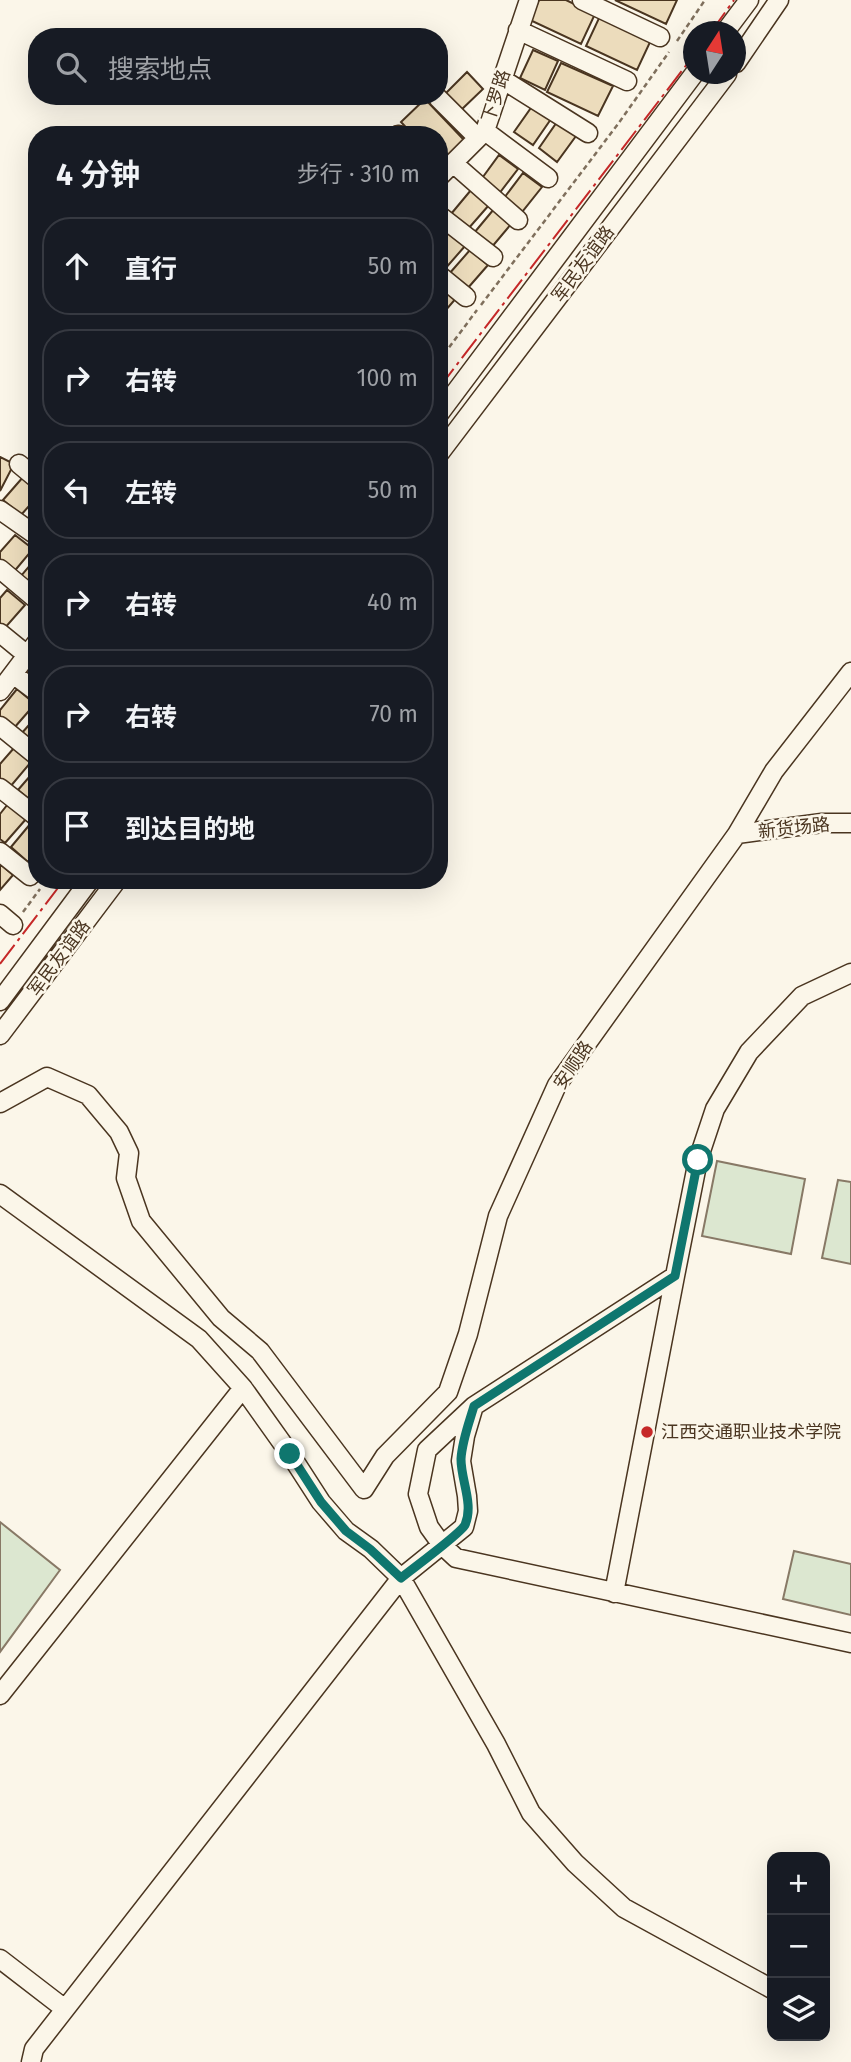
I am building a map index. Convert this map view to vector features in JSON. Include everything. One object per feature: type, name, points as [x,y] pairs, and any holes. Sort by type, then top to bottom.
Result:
[{"type":"street","name":"下罗路","points":[[448,168],[482,135],[529,0]]},
{"type":"street","points":[[582,0],[660,37]]},
{"type":"street","points":[[733,21],[749,0]]},
{"type":"street","points":[[746,48],[779,0]]},
{"type":"street","points":[[518,30],[627,81]]},
{"type":"street","points":[[502,79],[588,132]]},
{"type":"street","name":"军民友谊路","points":[[448,402],[686,84]]},
{"type":"street","name":"军民友谊路","points":[[448,442],[719,84]]},
{"type":"street","points":[[447,105],[482,135],[548,178]]},
{"type":"street","points":[[453,163],[518,220]]},
{"type":"street","points":[[448,222],[493,257]]},
{"type":"street","points":[[448,282],[466,296]]},
{"type":"street","points":[[19,464],[28,471]]},
{"type":"street","points":[[0,509],[28,529]]},
{"type":"street","points":[[0,569],[28,592]]},
{"type":"street","points":[[0,633],[28,646]]},
{"type":"street","points":[[0,691],[28,653]]},
{"type":"street","name":"安顺路","points":[[0,1104],[47,1077],[88,1095],[119,1132],[129,1153],[126,1178],[141,1222],[221,1318],[260,1352],[364,1489],[385,1456],[448,1392],[468,1334],[498,1216],[557,1085],[737,834],[774,771],[851,672]]},
{"type":"street","points":[[13,674],[28,685]]},
{"type":"street","points":[[0,726],[28,749]]},
{"type":"street","points":[[0,788],[28,810]]},
{"type":"street","name":"新货场路","points":[[737,834],[822,823],[851,823]]},
{"type":"street","points":[[0,852],[28,874]]},
{"type":"street","name":"军民友谊路","points":[[0,1001],[83,889]]},
{"type":"street","name":"军民友谊路","points":[[0,1035],[110,889]]},
{"type":"street","points":[[614,1593],[698,1160],[715,1109],[749,1052],[802,996],[851,973]]},
{"type":"street","points":[[0,1194],[198,1339],[243,1388],[321,1502],[346,1531],[401,1578],[496,1744],[531,1812],[575,1863],[624,1908],[767,1986]]},
{"type":"street","points":[[675,1276],[474,1406],[427,1450],[418,1494],[429,1527],[456,1558],[851,1643]]},
{"type":"street","points":[[0,1695],[243,1388]]},
{"type":"street","points":[[31,2062],[34,2049],[65,2008],[401,1578],[464,1527],[467,1496],[461,1461],[474,1406]]},
{"type":"street","points":[[0,1959],[65,2008]]},
{"type":"path","points":[[448,349],[618,124],[705,0]]},
{"type":"green space","points":[[717,1161],[805,1179],[791,1254],[702,1236]]},
{"type":"green space","points":[[838,1180],[851,1182],[851,1264],[822,1258]]},
{"type":"green space","points":[[0,1522],[60,1570],[0,1652]]},
{"type":"green space","points":[[794,1551],[851,1564],[851,1615],[783,1599]]},
{"type":"building","points":[[539,0],[566,0],[595,14],[581,44],[530,20]]},
{"type":"building","points":[[615,0],[677,0],[666,24]]},
{"type":"building","points":[[600,16],[651,40],[637,70],[586,46]]},
{"type":"building","points":[[533,50],[558,61],[545,90],[520,78]]},
{"type":"building","points":[[561,63],[613,86],[598,116],[547,92]]},
{"type":"building","points":[[467,72],[483,89],[460,111],[448,99],[448,91]]},
{"type":"building","points":[[419,105],[431,105],[464,140],[448,155],[448,126],[405,126],[401,122]]},
{"type":"building","points":[[533,105],[551,119],[533,145],[514,132]]},
{"type":"building","points":[[557,122],[576,136],[557,162],[539,148]]},
{"type":"building","points":[[499,155],[518,169],[498,195],[480,181]]},
{"type":"building","points":[[523,173],[542,187],[522,212],[504,198]]},
{"type":"building","points":[[471,190],[489,205],[468,229],[451,214]]},
{"type":"building","points":[[494,209],[512,223],[491,248],[474,233]]},
{"type":"building","points":[[448,232],[465,246],[448,265]]},
{"type":"building","points":[[470,250],[488,265],[467,289],[449,274]]},
{"type":"building","points":[[448,289],[458,296],[448,308]]},
{"type":"building","points":[[0,457],[14,464],[0,491]]},
{"type":"building","points":[[24,476],[28,479],[28,507],[21,515],[3,500]]},
{"type":"building","points":[[15,535],[28,545],[28,555],[12,574],[0,564],[0,552]]},
{"type":"building","points":[[28,568],[28,584],[20,577]]},
{"type":"building","points":[[7,590],[25,605],[4,629],[0,626],[0,598]]},
{"type":"building","points":[[17,689],[28,698],[28,712],[14,728],[0,716],[0,710]]},
{"type":"building","points":[[28,726],[28,740],[21,734]]},
{"type":"building","points":[[14,748],[28,760],[28,766],[10,787],[0,778],[0,764]]},
{"type":"building","points":[[28,778],[28,798],[18,790]]},
{"type":"building","points":[[8,804],[26,819],[5,843],[0,839],[0,814]]},
{"type":"building","points":[[28,827],[28,862],[11,847]]},
{"type":"building","points":[[0,864],[13,875],[0,890]]},
{"type":"power","points":[[719,21],[734,0]]},
{"type":"power","points":[[448,376],[683,69]]},
{"type":"power","points":[[0,964],[57,889]]},
{"type":"place","name":"江西交通职业技术学院","points":[[647,1432]]},
{"type":"route","points":[[290,1454],[321,1502],[346,1531],[401,1578],[464,1527],[467,1496],[461,1461],[474,1406],[675,1276],[698,1160]]}]
